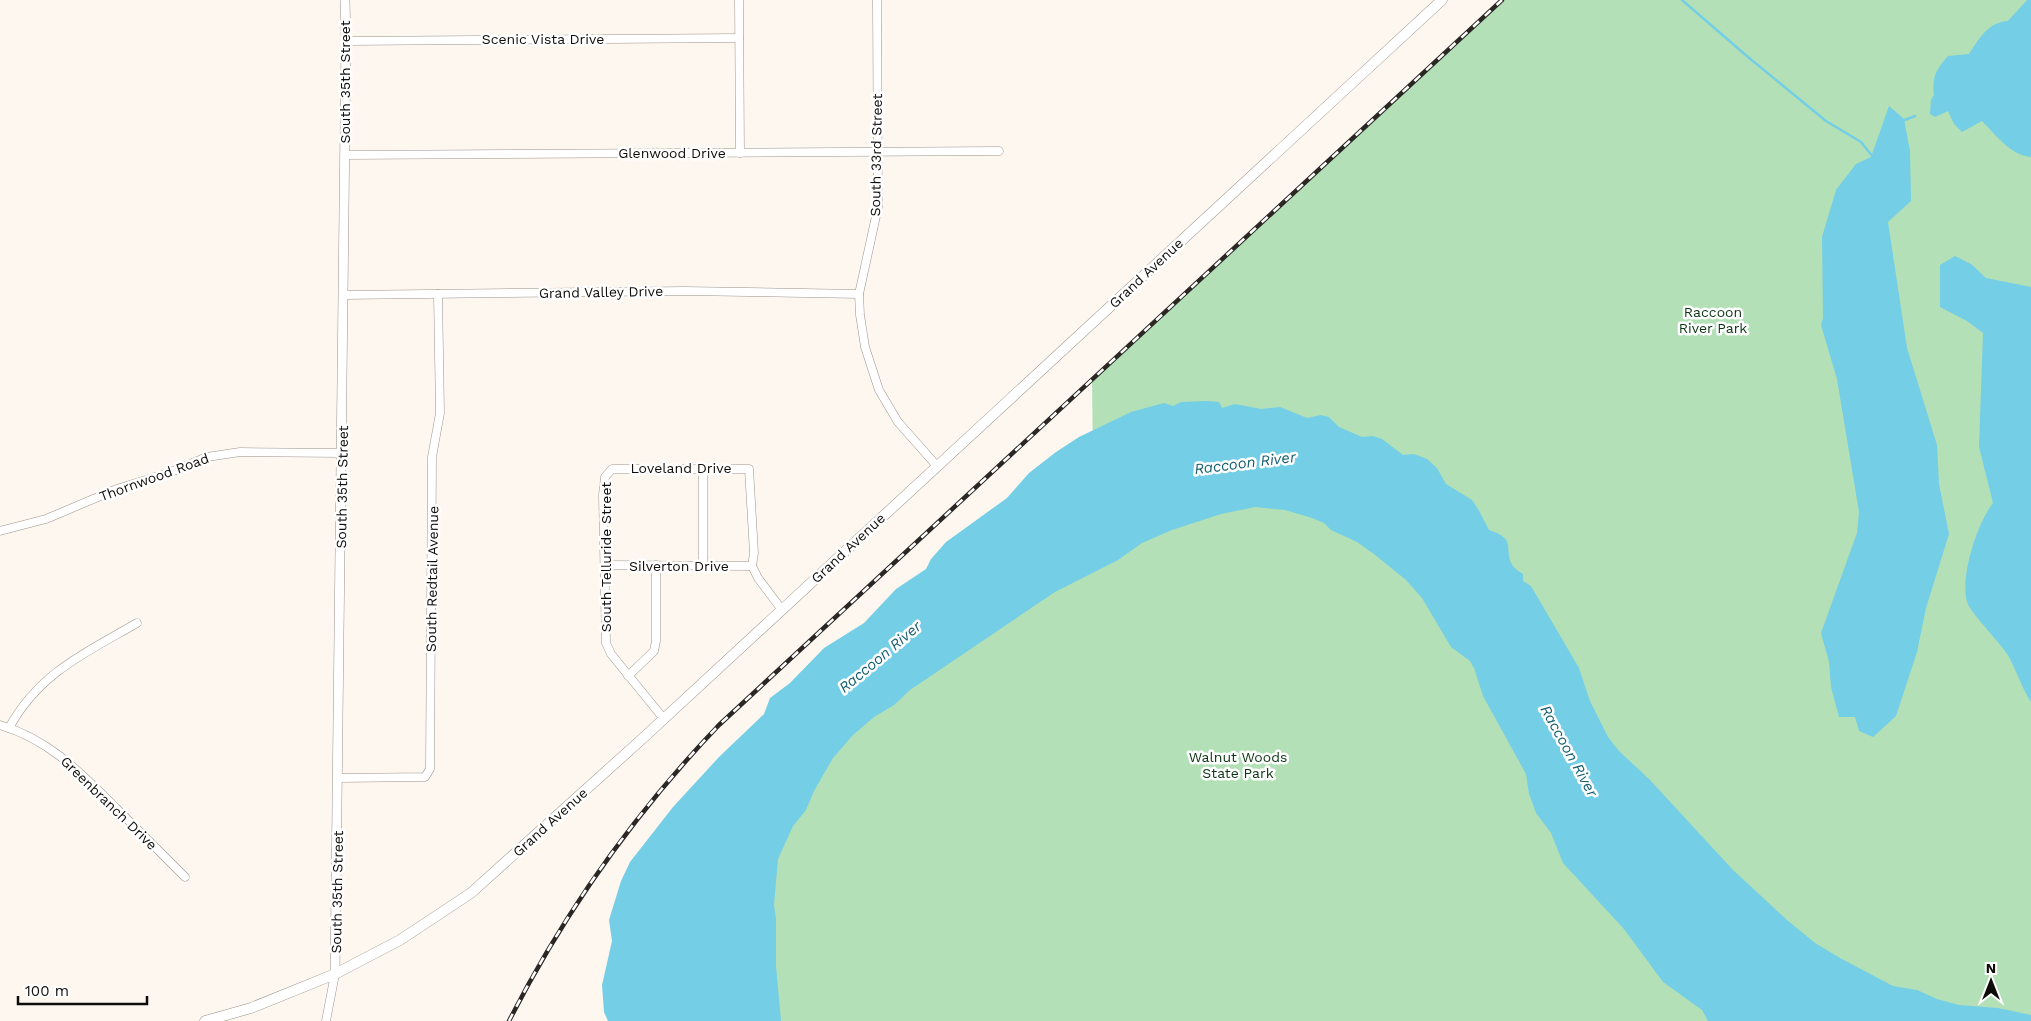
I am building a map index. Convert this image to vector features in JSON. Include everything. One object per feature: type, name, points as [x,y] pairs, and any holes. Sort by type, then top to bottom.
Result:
[{"type":"main road","name":"Grand Avenue","points":[[205,1021],[251,1008],[336,974],[400,940],[471,894],[664,719],[1442,0]]},
{"type":"street","name":"South 35th Street","points":[[336,974],[343,453],[345,0]]},
{"type":"street","points":[[739,0],[740,153]]},
{"type":"street","name":"South 33rd Street","points":[[878,0],[878,207],[859,294],[860,315],[865,347],[879,390],[898,422],[937,466]]},
{"type":"street","name":"Scenic Vista Drive","points":[[346,41],[739,38]]},
{"type":"street","name":"Glenwood Drive","points":[[345,155],[999,151]]},
{"type":"street","name":"Grand Valley Drive","points":[[343,295],[684,291],[859,294]]},
{"type":"street","name":"South Redtail Avenue","points":[[339,778],[425,777],[430,769],[432,458],[440,413],[438,294]]},
{"type":"street","name":"Thornwood Road","points":[[0,531],[46,519],[117,489],[171,472],[207,457],[240,452],[343,453]]},
{"type":"street","points":[[703,468],[703,566]]},
{"type":"street","name":"Loveland Drive","points":[[612,469],[749,469],[754,553],[752,566]]},
{"type":"street","name":"South Telluride Street","points":[[612,469],[605,476],[603,495],[606,643],[611,654],[664,719]]},
{"type":"street","name":"Silverton Drive","points":[[605,565],[752,566]]},
{"type":"street","points":[[628,676],[654,652],[656,641],[656,565]]},
{"type":"street","points":[[752,566],[758,578],[782,610]]},
{"type":"street","points":[[8,728],[27,699],[50,675],[67,663],[137,623]]},
{"type":"street","name":"Greenbranch Drive","points":[[0,726],[42,744],[73,765],[185,877]]},
{"type":"street","points":[[326,1021],[336,974]]},
{"type":"green space","name":"Raccoon River Park","points":[[1502,0],[2031,0],[2031,1021],[1870,1021],[1701,907],[1488,547],[1093,467],[1092,378]]},
{"type":"green space","name":"Walnut Woods State Park","points":[[1298,494],[1368,515],[1763,1021],[745,1021],[761,792],[1108,536]]},
{"type":"water","points":[[2027,0],[2031,0],[2031,157],[2010,148],[1982,121],[1962,132],[1954,124],[1948,111],[1935,117],[1930,114],[1931,100],[1934,95],[1934,78],[1948,56],[1969,54],[1985,32],[1995,24],[2008,21]]},
{"type":"water","points":[[1889,106],[1904,119],[1910,151],[1911,201],[1888,222],[1907,348],[1937,445],[1939,484],[1949,534],[1926,608],[1917,652],[1896,716],[1873,737],[1859,731],[1855,717],[1839,717],[1831,687],[1829,662],[1821,633],[1857,533],[1859,512],[1837,379],[1821,325],[1823,318],[1822,237],[1836,190],[1856,164],[1871,157]]},
{"type":"water","points":[[1955,256],[1971,264],[1986,278],[2031,287],[2031,702],[2009,657],[1974,614],[1967,602],[1965,591],[1971,551],[1981,524],[1993,503],[1979,447],[1983,333],[1967,321],[1940,307],[1940,265]]},
{"type":"water","name":"Raccoon River","points":[[1181,402],[1219,402],[1222,408],[1235,404],[1261,409],[1280,407],[1307,418],[1321,415],[1329,417],[1339,427],[1362,437],[1373,436],[1382,439],[1403,455],[1414,454],[1427,459],[1437,468],[1446,484],[1472,500],[1489,530],[1504,537],[1507,541],[1510,560],[1513,566],[1523,574],[1523,581],[1531,586],[1579,668],[1590,701],[1608,737],[1618,750],[1650,780],[1733,870],[1815,943],[1893,986],[1917,990],[1937,999],[1959,1005],[1998,1008],[2031,1015],[2031,1021],[1708,1021],[1702,1010],[1663,982],[1624,929],[1563,863],[1551,833],[1536,813],[1529,794],[1526,774],[1483,696],[1474,668],[1470,661],[1451,647],[1422,598],[1406,580],[1374,554],[1357,542],[1331,530],[1324,523],[1285,510],[1255,507],[1221,514],[1172,530],[1142,543],[1118,560],[1055,592],[910,690],[894,705],[874,717],[853,735],[833,758],[814,791],[806,810],[793,826],[778,859],[774,905],[776,919],[776,966],[781,1021],[608,1021],[604,1012],[602,985],[612,941],[609,920],[621,881],[630,862],[673,807],[719,757],[764,714],[770,698],[790,683],[824,648],[864,623],[896,589],[926,569],[931,559],[946,542],[1007,498],[1029,473],[1056,452],[1079,437],[1131,412],[1164,403],[1173,406]]},
{"type":"waterway","points":[[1682,0],[1826,121],[1861,142],[1873,157]]},
{"type":"waterway","points":[[1902,121],[1915,116]]},
{"type":"railway","points":[[509,1021],[553,941],[603,865],[658,793],[719,725],[1502,0]]}]
